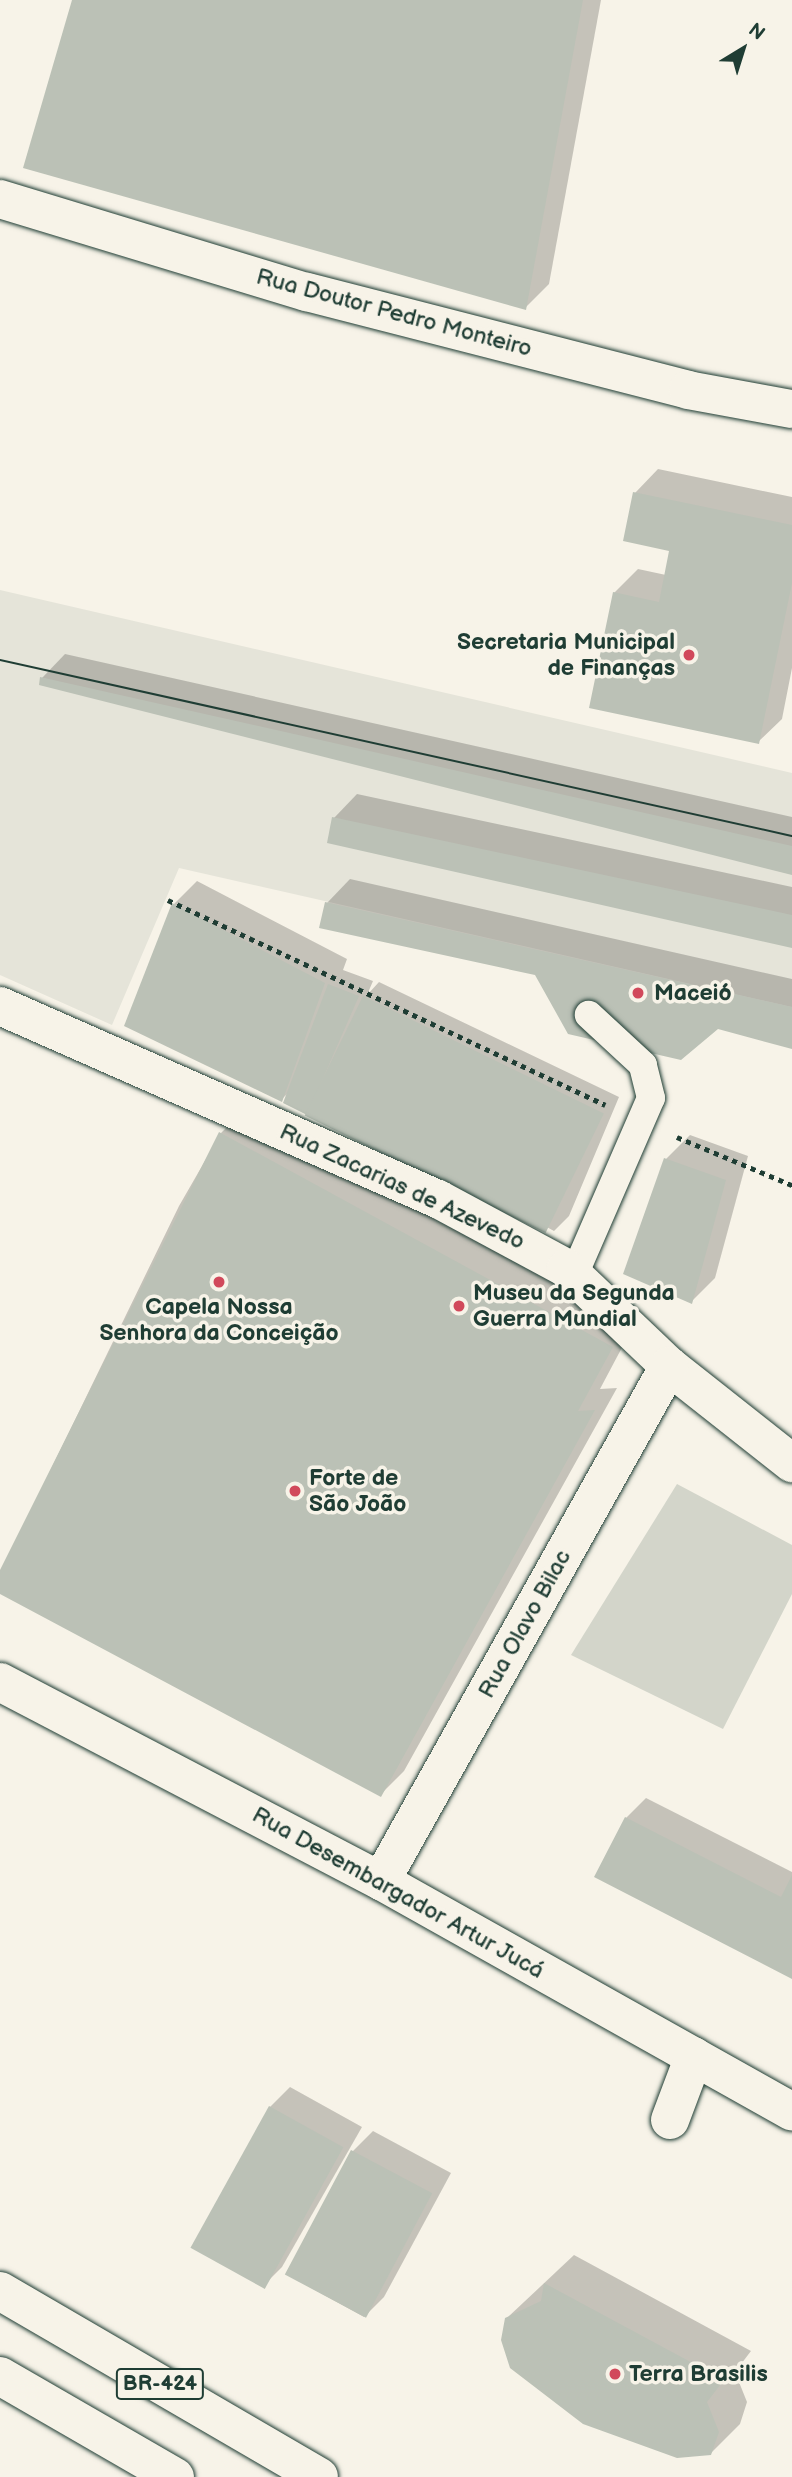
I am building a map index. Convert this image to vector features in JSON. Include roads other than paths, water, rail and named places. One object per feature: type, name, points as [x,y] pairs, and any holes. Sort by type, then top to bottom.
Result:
[{"type":"main road","name":"Rua Doutor Pedro Monteiro","points":[[0,199],[320,295],[688,390],[792,409]]},
{"type":"main road","name":"Rua Zacarias de Azevedo","points":[[0,1006],[438,1199],[573,1275],[669,1366],[792,1463]]},
{"type":"main road","name":"Rua Olavo Bilac","points":[[381,1881],[669,1366]]},
{"type":"main road","name":"Rua Desembargador Artur Jucá","points":[[0,1682],[381,1881],[792,2112]]},
{"type":"main road","points":[[670,2120],[694,2056]]},
{"type":"main road","name":"BR-424","points":[[0,2291],[319,2477]]},
{"type":"main road","points":[[0,2376],[175,2477]]},
{"type":"lane","points":[[573,1275],[644,1124],[652,1081],[589,1014]]},
{"type":"tram line","points":[[0,660],[792,836]]},
{"type":"place","name":"Secretaria Municipal de Finanças","points":[[689,655]]},
{"type":"place","name":"Maceió","points":[[638,993]]},
{"type":"place","name":"Capela Nossa Senhora da Conceição","points":[[219,1282]]},
{"type":"place","name":"Museu da Segunda Guerra Mundial","points":[[459,1306]]},
{"type":"place","name":"Forte de São João","points":[[295,1491]]},
{"type":"place","name":"Terra Brasilis","points":[[615,2374]]}]
